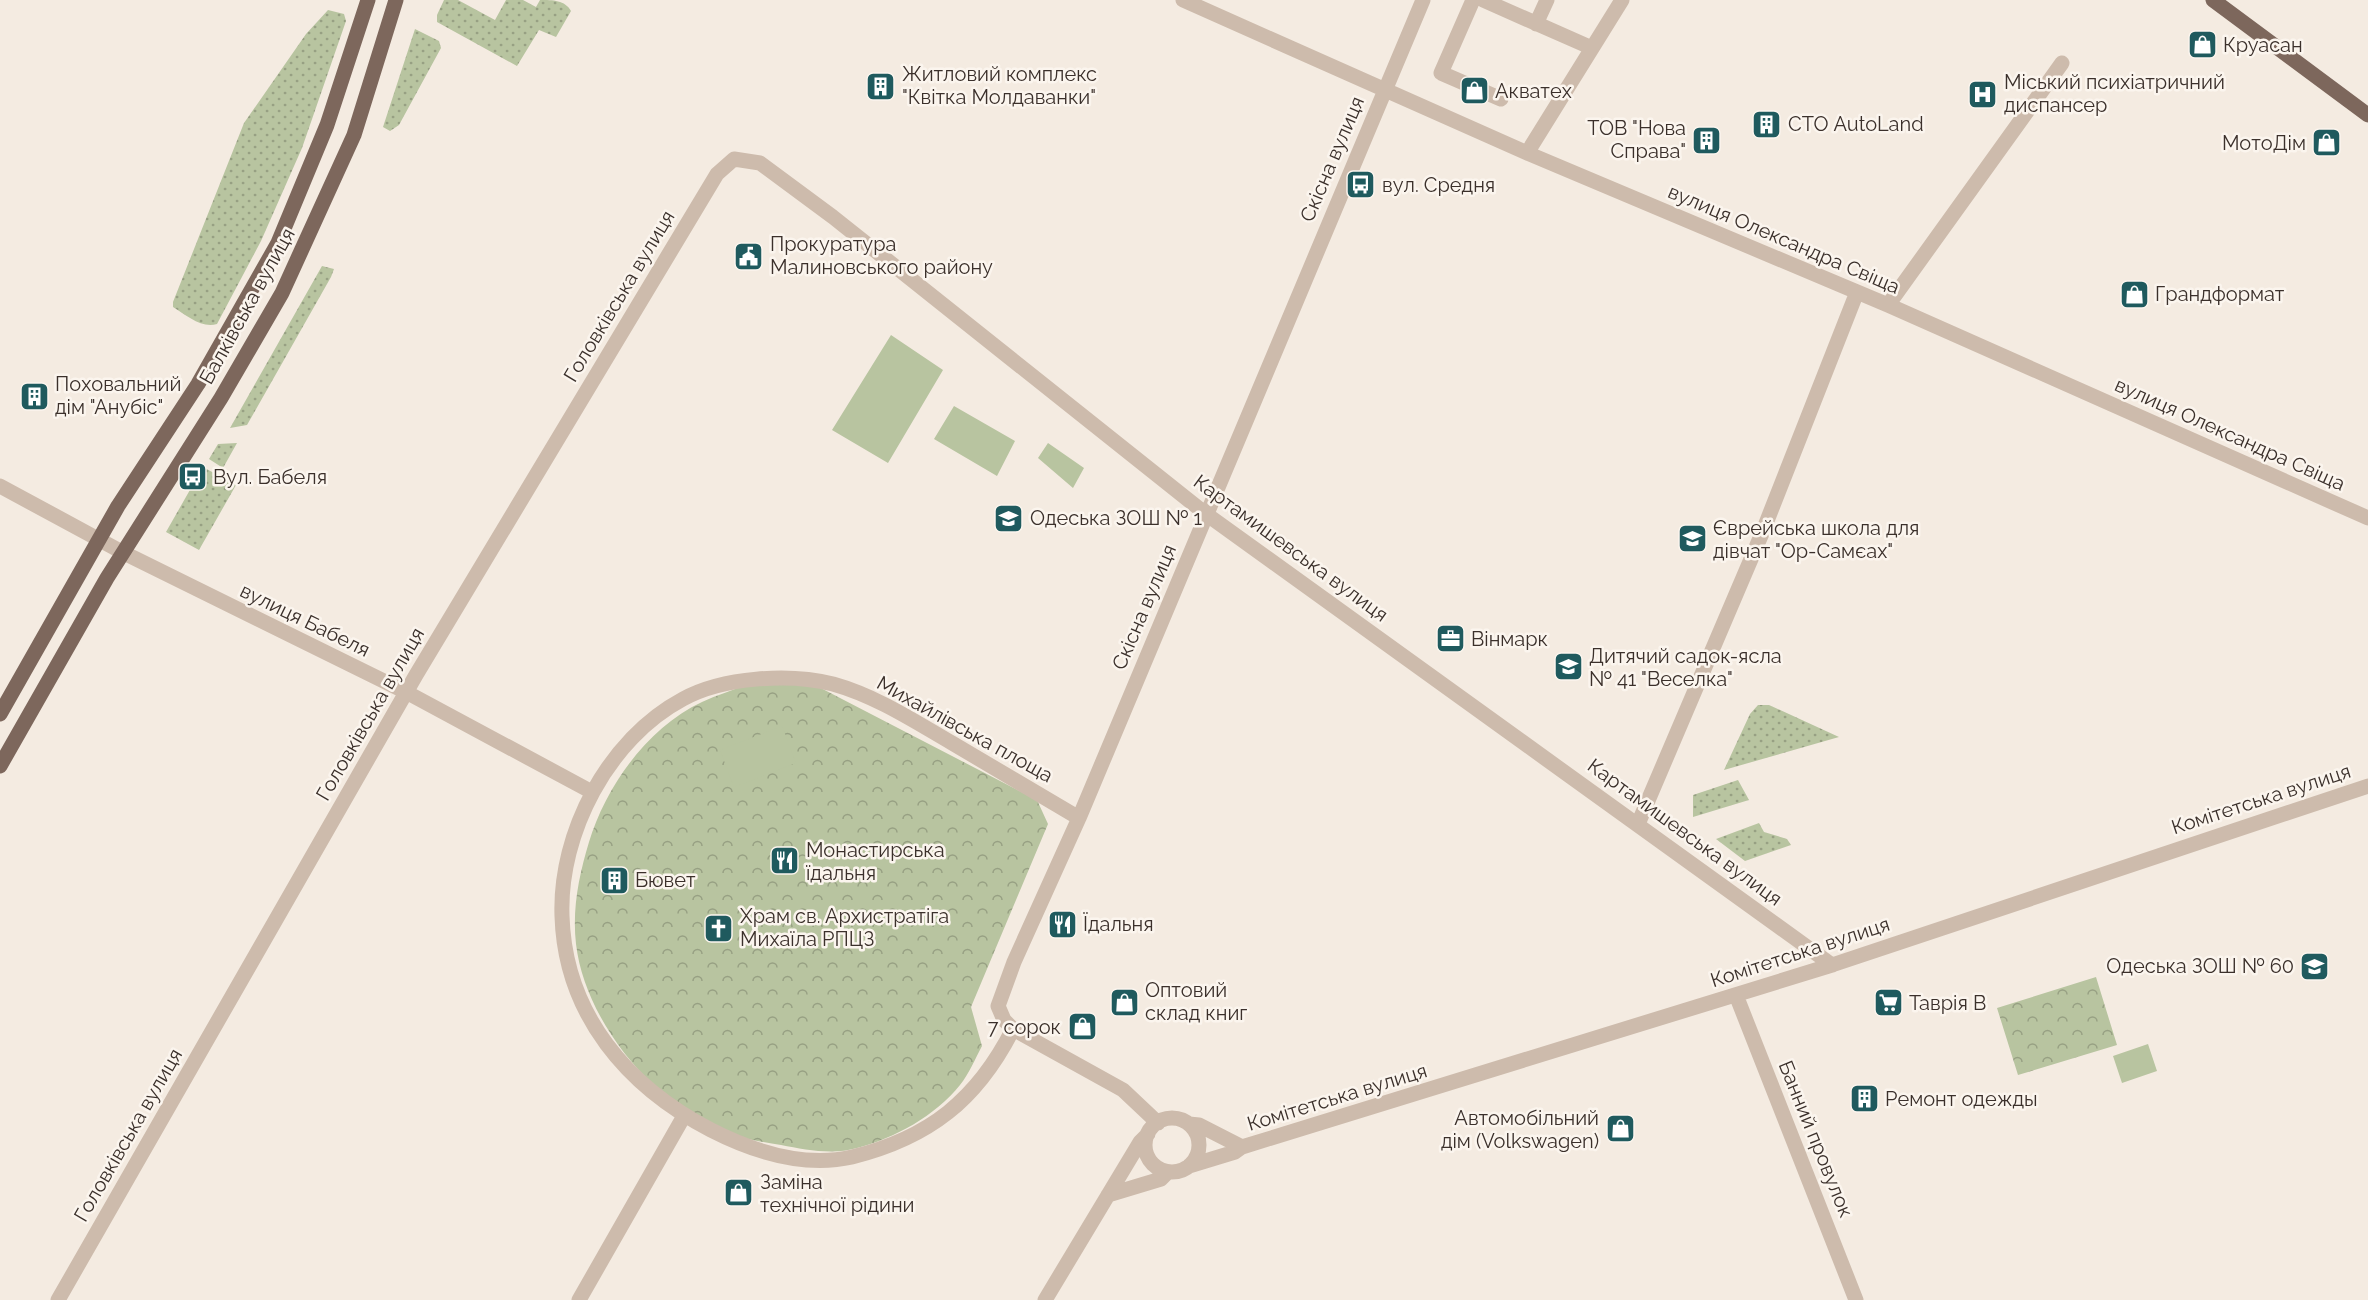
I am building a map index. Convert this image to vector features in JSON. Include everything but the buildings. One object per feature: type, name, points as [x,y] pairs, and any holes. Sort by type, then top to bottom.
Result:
[{"type":"main road","name":"Балківська вулиця","points":[[0,714],[99,540],[198,384],[278,243],[327,125],[368,0]]},
{"type":"main road","name":"Балківська вулиця","points":[[0,766],[122,552],[258,337],[303,250],[354,135],[396,0]]},
{"type":"main road","points":[[2213,0],[2368,115]]},
{"type":"street","name":"вулиця Олександра Свіща","points":[[1183,0],[1527,153],[1888,305],[2368,518]]},
{"type":"street","name":"Cкісна вулиця","points":[[1013,1029],[1004,1020],[998,1006],[1014,962],[1079,818],[1423,0]]},
{"type":"street","points":[[1473,0],[1441,73],[1501,99]]},
{"type":"street","points":[[1482,0],[1502,4],[1536,24],[1592,48]]},
{"type":"street","points":[[1536,24],[1546,0]]},
{"type":"street","points":[[1527,153],[1622,0]]},
{"type":"street","points":[[1888,305],[2062,63]]},
{"type":"street","name":"Картамишевська вулиця","points":[[734,159],[760,163],[833,217],[1206,514],[1832,965]]},
{"type":"street","name":"Головківська вулиця","points":[[58,1300],[406,692],[717,174],[734,159]]},
{"type":"street","points":[[1638,824],[1764,531],[1857,292]]},
{"type":"street","name":"вулиця Бабеля","points":[[0,486],[122,552],[406,692],[592,792]]},
{"type":"street","name":"Михайлівська площа","points":[[1013,1029],[982,1081],[961,1103],[912,1136],[880,1150],[841,1159],[804,1162],[735,1142],[684,1116],[630,1074],[604,1042],[580,998],[570,962],[562,916],[568,853],[592,792],[617,757],[648,724],[684,698],[728,684],[782,678],[832,684],[886,704],[1079,818]]},
{"type":"street","name":"Комітетська вулиця","points":[[1189,1166],[1235,1152],[1242,1147],[1832,965],[2368,786]]},
{"type":"street","name":"Банний провулок","points":[[1736,995],[1856,1300]]},
{"type":"street","points":[[1013,1029],[1123,1090],[1153,1128]]},
{"type":"street","points":[[579,1300],[684,1116]]},
{"type":"street","points":[[1044,1300],[1140,1142],[1153,1128],[1173,1119],[1189,1124],[1197,1134],[1199,1149],[1189,1166],[1180,1171],[1168,1172],[1158,1168],[1148,1156],[1146,1149],[1153,1128]]},
{"type":"street","name":"Комітетська вулиця","points":[[1189,1124],[1199,1125],[1242,1147]]},
{"type":"street","points":[[1108,1195],[1161,1179],[1168,1172]]},
{"type":"green space","points":[[444,0],[458,0],[495,20],[506,0],[523,0],[536,7],[540,0],[554,1],[562,3],[571,11],[556,37],[539,30],[517,66],[437,22],[437,15]]},
{"type":"green space","points":[[328,10],[344,14],[346,21],[302,148],[261,241],[217,324],[200,323],[173,307],[173,302],[244,123],[306,34]]},
{"type":"green space","points":[[415,29],[439,41],[441,48],[399,125],[390,131],[383,127]]},
{"type":"green space","points":[[322,266],[334,269],[331,277],[247,425],[230,428]]},
{"type":"green space","points":[[891,335],[943,370],[888,463],[832,430]]},
{"type":"green space","points":[[954,406],[1015,441],[997,476],[934,439]]},
{"type":"green space","points":[[237,443],[223,468],[209,459],[218,444]]},
{"type":"green space","points":[[1048,443],[1084,468],[1073,488],[1038,458]]},
{"type":"green space","points":[[203,467],[236,485],[199,550],[166,532]]},
{"type":"green space","points":[[749,684],[813,684],[1037,800],[1048,824],[971,1007],[982,1046],[966,1076],[939,1107],[926,1116],[900,1132],[871,1144],[848,1150],[810,1150],[752,1140],[724,1132],[698,1119],[648,1080],[627,1056],[608,1030],[593,1002],[582,973],[575,931],[577,892],[589,842],[606,800],[632,760],[664,727],[682,713],[702,702]]},
{"type":"green space","points":[[1758,705],[1769,705],[1839,737],[1724,770],[1750,714]]},
{"type":"green space","points":[[782,726],[796,763],[734,787],[720,750]]},
{"type":"green space","points":[[1738,780],[1749,800],[1693,817],[1693,795]]},
{"type":"green space","points":[[1759,823],[1764,832],[1787,839],[1791,845],[1745,861],[1716,839]]},
{"type":"green space","points":[[2096,977],[2117,1045],[2018,1075],[1997,1008]]},
{"type":"green space","points":[[2148,1044],[2157,1071],[2122,1083],[2113,1056]]},
{"type":"place","name":"Круасан","points":[[2202,45]]},
{"type":"place","name":"Житловий комплекс \"Квітка Молдаванки\"","points":[[881,86]]},
{"type":"place","name":"Акватех","points":[[1474,91]]},
{"type":"place","name":"Міський психіатричний диспансер","points":[[1983,94]]},
{"type":"place","name":"СТО AutoLand","points":[[1767,124]]},
{"type":"place","name":"ТОВ \"Нова Справа\"","points":[[1707,140]]},
{"type":"place","name":"МотоДім","points":[[2327,143]]},
{"type":"place","name":"вул. Средня","points":[[1361,185]]},
{"type":"place","name":"Прокуратура Малиновського району","points":[[749,256]]},
{"type":"place","name":"Грандформат","points":[[2134,294]]},
{"type":"place","name":"Поховальний дім \"Анубіс\"","points":[[34,396]]},
{"type":"place","name":"Вул. Бабеля","points":[[192,477]]},
{"type":"place","name":"Одеська ЗОШ № 1","points":[[1009,518]]},
{"type":"place","name":"Єврейська школа для дівчат \"Ор-Самєах\"","points":[[1692,539]]},
{"type":"place","name":"Вінмарк","points":[[1450,639]]},
{"type":"place","name":"Дитячий садок-ясла № 41 \"Веселка\"","points":[[1568,667]]},
{"type":"place","name":"Монастирська їдальня","points":[[785,861]]},
{"type":"place","name":"Бювет","points":[[614,880]]},
{"type":"place","name":"Їдальня","points":[[1062,924]]},
{"type":"place","name":"Храм св. Архистратіга Михаїла РПЦЗ","points":[[719,928]]},
{"type":"place","name":"Одеська ЗОШ № 60","points":[[2315,966]]},
{"type":"place","name":"Оптовий склад книг","points":[[1124,1002]]},
{"type":"place","name":"Таврія В","points":[[1888,1003]]},
{"type":"place","name":"7 сорок","points":[[1082,1027]]},
{"type":"place","name":"Ремонт одежды","points":[[1864,1099]]},
{"type":"place","name":"Автомобільний дім (Volkswagen)","points":[[1620,1129]]},
{"type":"place","name":"Заміна технічної рідини","points":[[739,1193]]}]
